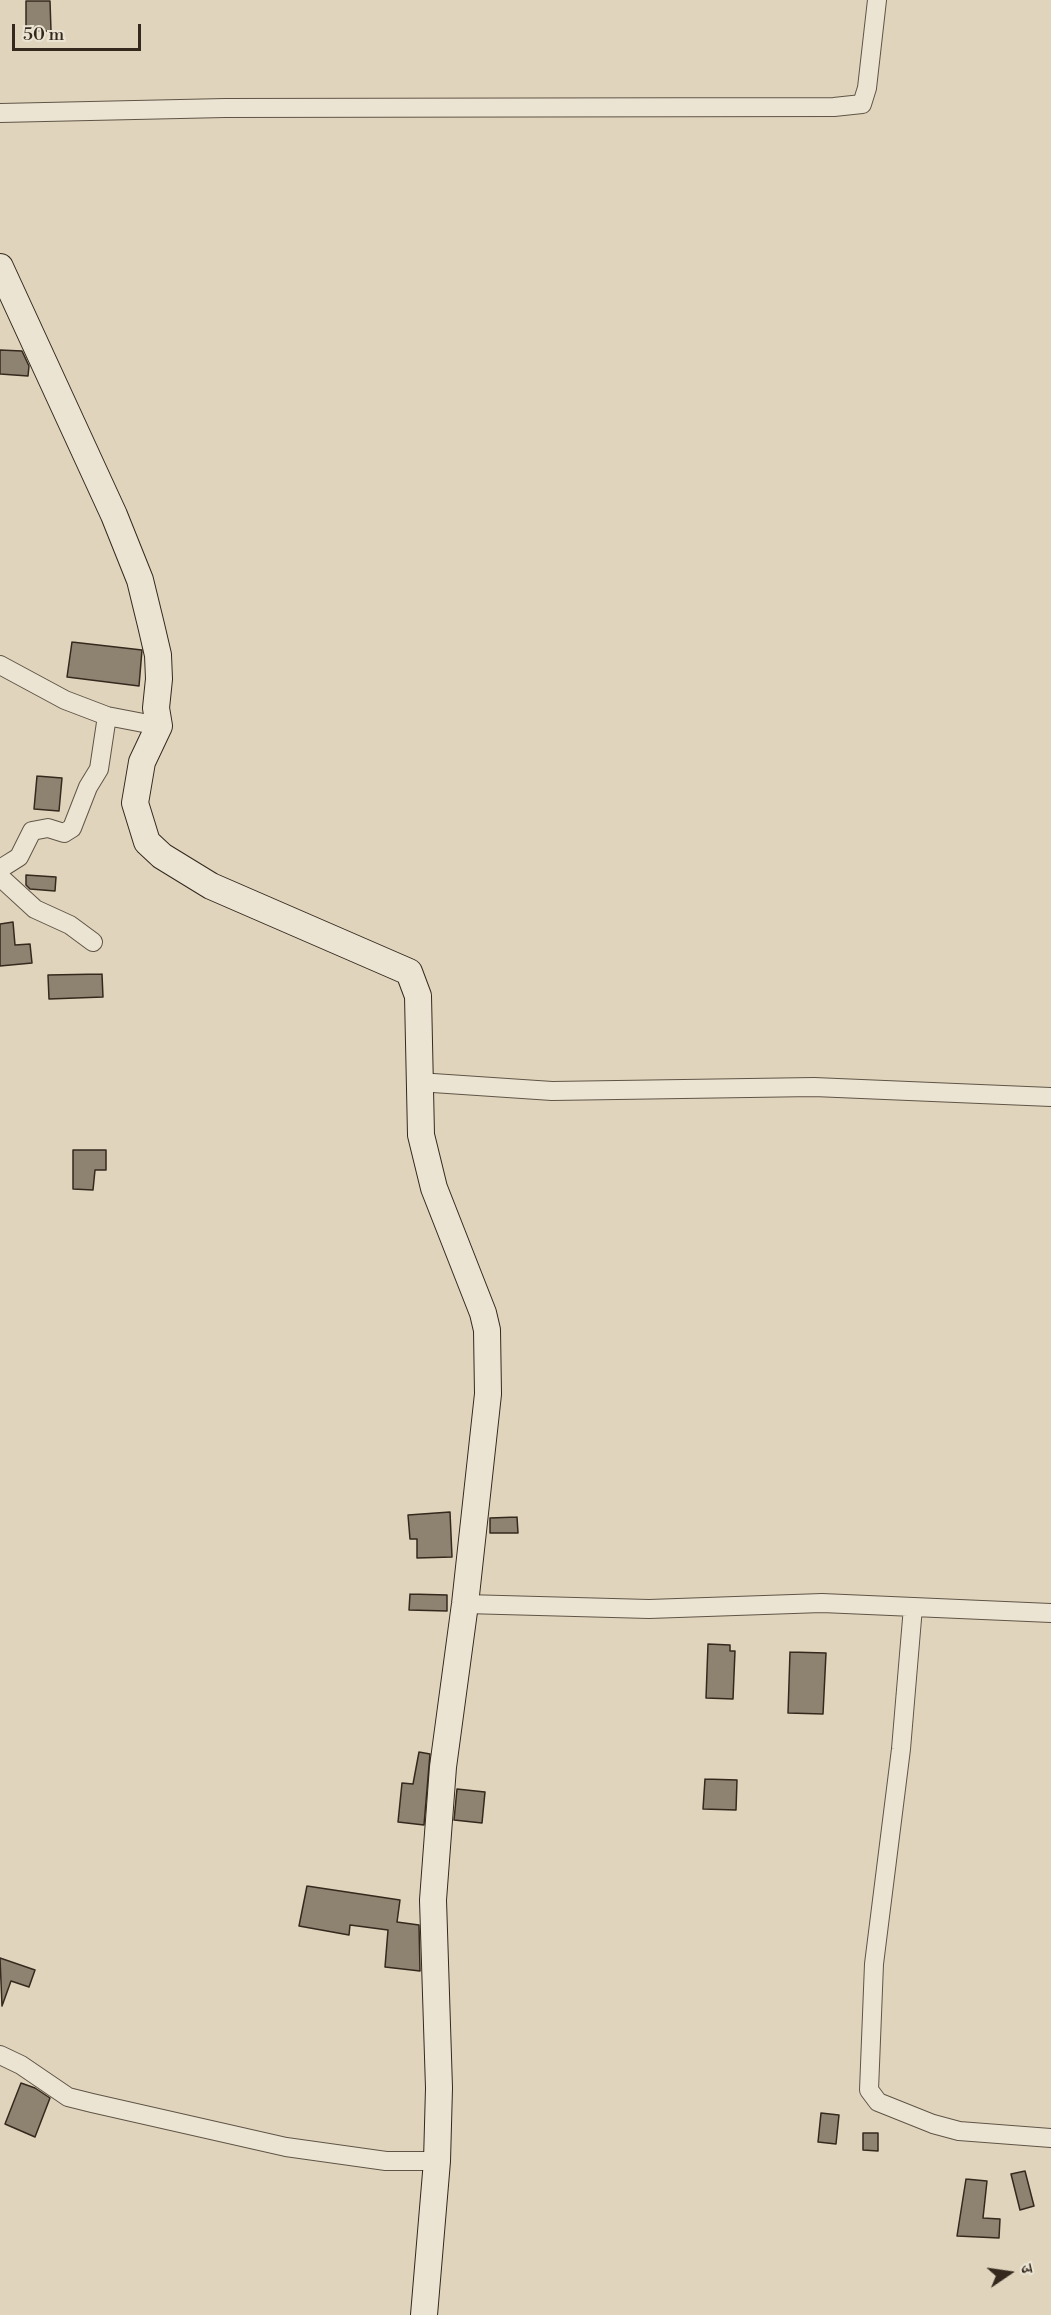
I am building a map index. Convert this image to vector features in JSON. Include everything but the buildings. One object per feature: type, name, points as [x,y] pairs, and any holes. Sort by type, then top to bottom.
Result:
[{"type":"street","points":[[0,112],[225,108],[834,107],[862,104],[867,88],[877,0]]},
{"type":"street","points":[[0,267],[114,515],[140,580],[158,655],[159,679],[156,708],[159,726],[142,762],[135,803],[147,842],[162,856],[211,886],[409,972],[418,996],[418,1082],[421,1135],[434,1188],[461,1253],[487,1330],[489,1394],[465,1604],[443,1767],[433,1900],[439,2088],[437,2161],[424,2315]]},
{"type":"street","points":[[0,665],[65,700],[107,716],[159,726]]},
{"type":"street","points":[[0,869],[19,857],[32,831],[48,828],[64,833],[72,828],[88,787],[99,769],[107,716]]},
{"type":"street","points":[[0,877],[35,909],[70,925],[93,942]]},
{"type":"street","points":[[418,1082],[552,1091],[814,1087],[1051,1097]]},
{"type":"street","points":[[465,1604],[649,1609],[822,1603],[1051,1613]]},
{"type":"street","points":[[912,1607],[901,1749],[875,1953],[869,2090],[878,2102],[959,2131],[1051,2138]]},
{"type":"street","points":[[0,2055],[21,2065],[68,2097],[92,2103],[286,2147],[386,2162],[437,2161]]}]
